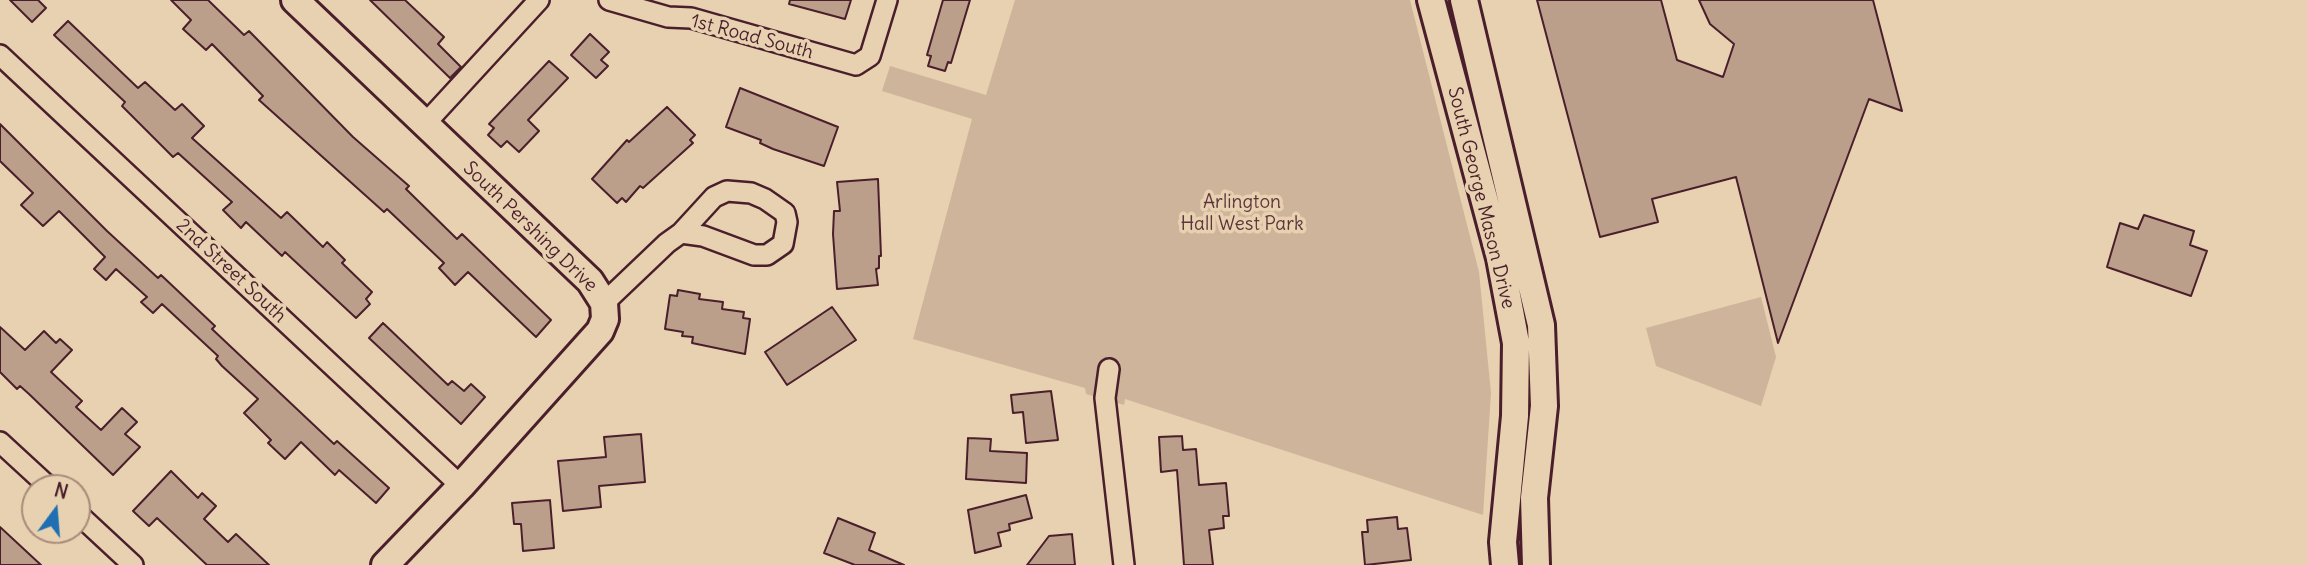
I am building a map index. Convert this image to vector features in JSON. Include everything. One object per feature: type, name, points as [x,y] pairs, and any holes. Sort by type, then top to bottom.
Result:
[{"type":"main road","name":"South Pershing Drive","points":[[295,0],[590,281],[604,303],[605,319],[600,331],[461,486],[385,565]]},
{"type":"main road","name":"South George Mason Drive","points":[[1431,0],[1500,258],[1516,343],[1515,416],[1503,542],[1505,565]]},
{"type":"main road","name":"South George Mason Drive","points":[[1464,0],[1541,325],[1544,406],[1534,498],[1536,565]]},
{"type":"street","points":[[424,125],[539,0]]},
{"type":"street","name":"1st Road South","points":[[609,0],[668,18],[691,18],[856,65],[870,56],[887,0]]},
{"type":"street","name":"2nd Street South","points":[[0,55],[461,486]]},
{"type":"street","points":[[604,303],[681,233],[714,197],[727,191],[751,193],[778,205],[785,213],[787,222],[783,244],[767,255],[754,255],[703,236],[681,233]]},
{"type":"street","points":[[1110,369],[1105,398],[1124,565]]},
{"type":"street","points":[[0,442],[35,474]]},
{"type":"street","points":[[91,526],[134,565]]},
{"type":"green space","name":"Arlington Hall West Park","points":[[1015,0],[1410,0],[1479,272],[1491,393],[1483,515],[1125,399],[1124,405],[1086,394],[1085,388],[913,339],[972,119],[882,91],[890,66],[986,95]]},
{"type":"green space","points":[[1761,297],[1776,357],[1761,406],[1656,366],[1646,328]]},
{"type":"building","points":[[10,0],[38,0],[46,8],[32,22]]},
{"type":"building","points":[[171,0],[208,0],[244,35],[249,31],[353,137],[409,186],[406,189],[457,239],[462,234],[551,320],[536,337],[468,272],[455,285],[439,268],[444,263],[387,209],[384,212],[259,100],[263,96],[212,44],[206,50],[183,29],[191,20]]},
{"type":"building","points":[[370,0],[405,0],[444,37],[438,44],[461,67],[450,78]]},
{"type":"building","points":[[790,0],[851,0],[845,19],[789,4]]},
{"type":"building","points":[[943,0],[970,0],[951,63],[948,62],[945,71],[928,66],[931,56],[927,55]]},
{"type":"building","points":[[1537,0],[1661,0],[1677,60],[1723,77],[1734,44],[1710,24],[1699,0],[1873,0],[1902,111],[1869,99],[1778,343],[1736,177],[1652,199],[1658,222],[1600,237]]},
{"type":"building","points":[[68,21],[138,88],[145,82],[175,110],[182,104],[204,126],[192,138],[281,218],[287,212],[323,247],[327,242],[345,260],[342,263],[372,292],[366,299],[370,304],[356,318],[285,252],[282,256],[246,222],[241,228],[223,210],[232,202],[178,153],[173,157],[122,106],[125,102],[54,35]]},
{"type":"building","points":[[590,34],[609,52],[601,60],[608,66],[596,78],[571,55]]},
{"type":"building","points":[[549,61],[568,78],[528,120],[539,131],[519,152],[507,141],[501,147],[488,135],[494,128],[489,124]]},
{"type":"building","points":[[740,88],[838,127],[824,166],[773,149],[760,143],[761,140],[726,127]]},
{"type":"building","points":[[667,107],[695,135],[690,140],[693,143],[643,188],[640,186],[626,202],[622,198],[617,203],[592,179],[627,140],[629,142]]},
{"type":"building","points":[[0,124],[107,231],[158,278],[161,275],[215,326],[212,329],[334,444],[337,441],[389,488],[376,503],[339,470],[335,475],[301,442],[285,459],[268,443],[271,440],[244,413],[258,399],[222,366],[216,359],[218,356],[162,304],[153,313],[141,302],[147,297],[116,269],[106,280],[94,269],[105,257],[59,211],[43,226],[21,205],[33,193],[0,161]]},
{"type":"building","points":[[878,179],[881,256],[879,268],[876,269],[878,285],[837,289],[833,234],[834,211],[840,211],[837,182]]},
{"type":"building","points":[[2144,215],[2194,231],[2190,245],[2207,251],[2191,296],[2107,267],[2120,223],[2138,229]]},
{"type":"building","points":[[678,290],[700,294],[699,299],[723,302],[722,309],[744,312],[743,318],[750,319],[745,354],[692,343],[693,337],[665,329],[670,295],[677,296]]},
{"type":"building","points":[[832,307],[856,340],[787,385],[765,352]]},
{"type":"building","points":[[383,323],[448,385],[452,381],[464,391],[471,384],[485,397],[461,424],[369,338]]},
{"type":"building","points":[[0,327],[25,350],[44,331],[56,343],[60,339],[72,350],[51,372],[82,401],[76,407],[101,430],[122,408],[137,422],[125,434],[140,447],[113,475],[29,394],[20,386],[17,389],[0,372]]},
{"type":"building","points":[[1051,391],[1058,440],[1026,443],[1023,412],[1013,413],[1011,395]]},
{"type":"building","points":[[641,434],[645,482],[599,486],[601,507],[563,511],[558,461],[606,457],[604,437]]},
{"type":"building","points":[[1182,436],[1183,450],[1196,449],[1199,485],[1226,483],[1229,516],[1223,516],[1224,528],[1209,530],[1213,565],[1184,565],[1177,470],[1161,472],[1159,437]]},
{"type":"building","points":[[968,438],[991,439],[990,451],[1027,453],[1026,483],[966,479]]},
{"type":"building","points":[[171,471],[198,498],[202,493],[216,506],[204,519],[228,542],[236,534],[269,565],[207,565],[157,518],[149,526],[133,511]]},
{"type":"building","points":[[1026,495],[1032,518],[1009,524],[1010,530],[998,533],[1001,546],[975,553],[968,510]]},
{"type":"building","points":[[550,500],[554,548],[523,551],[521,524],[514,524],[512,503]]},
{"type":"building","points":[[1397,517],[1398,529],[1407,528],[1411,560],[1365,565],[1362,532],[1368,532],[1367,520]]},
{"type":"building","points":[[838,518],[875,533],[869,550],[904,565],[855,565],[824,553]]},
{"type":"building","points":[[0,527],[27,552],[41,565],[0,565]]},
{"type":"building","points":[[1072,534],[1075,565],[1027,565],[1049,536]]}]
